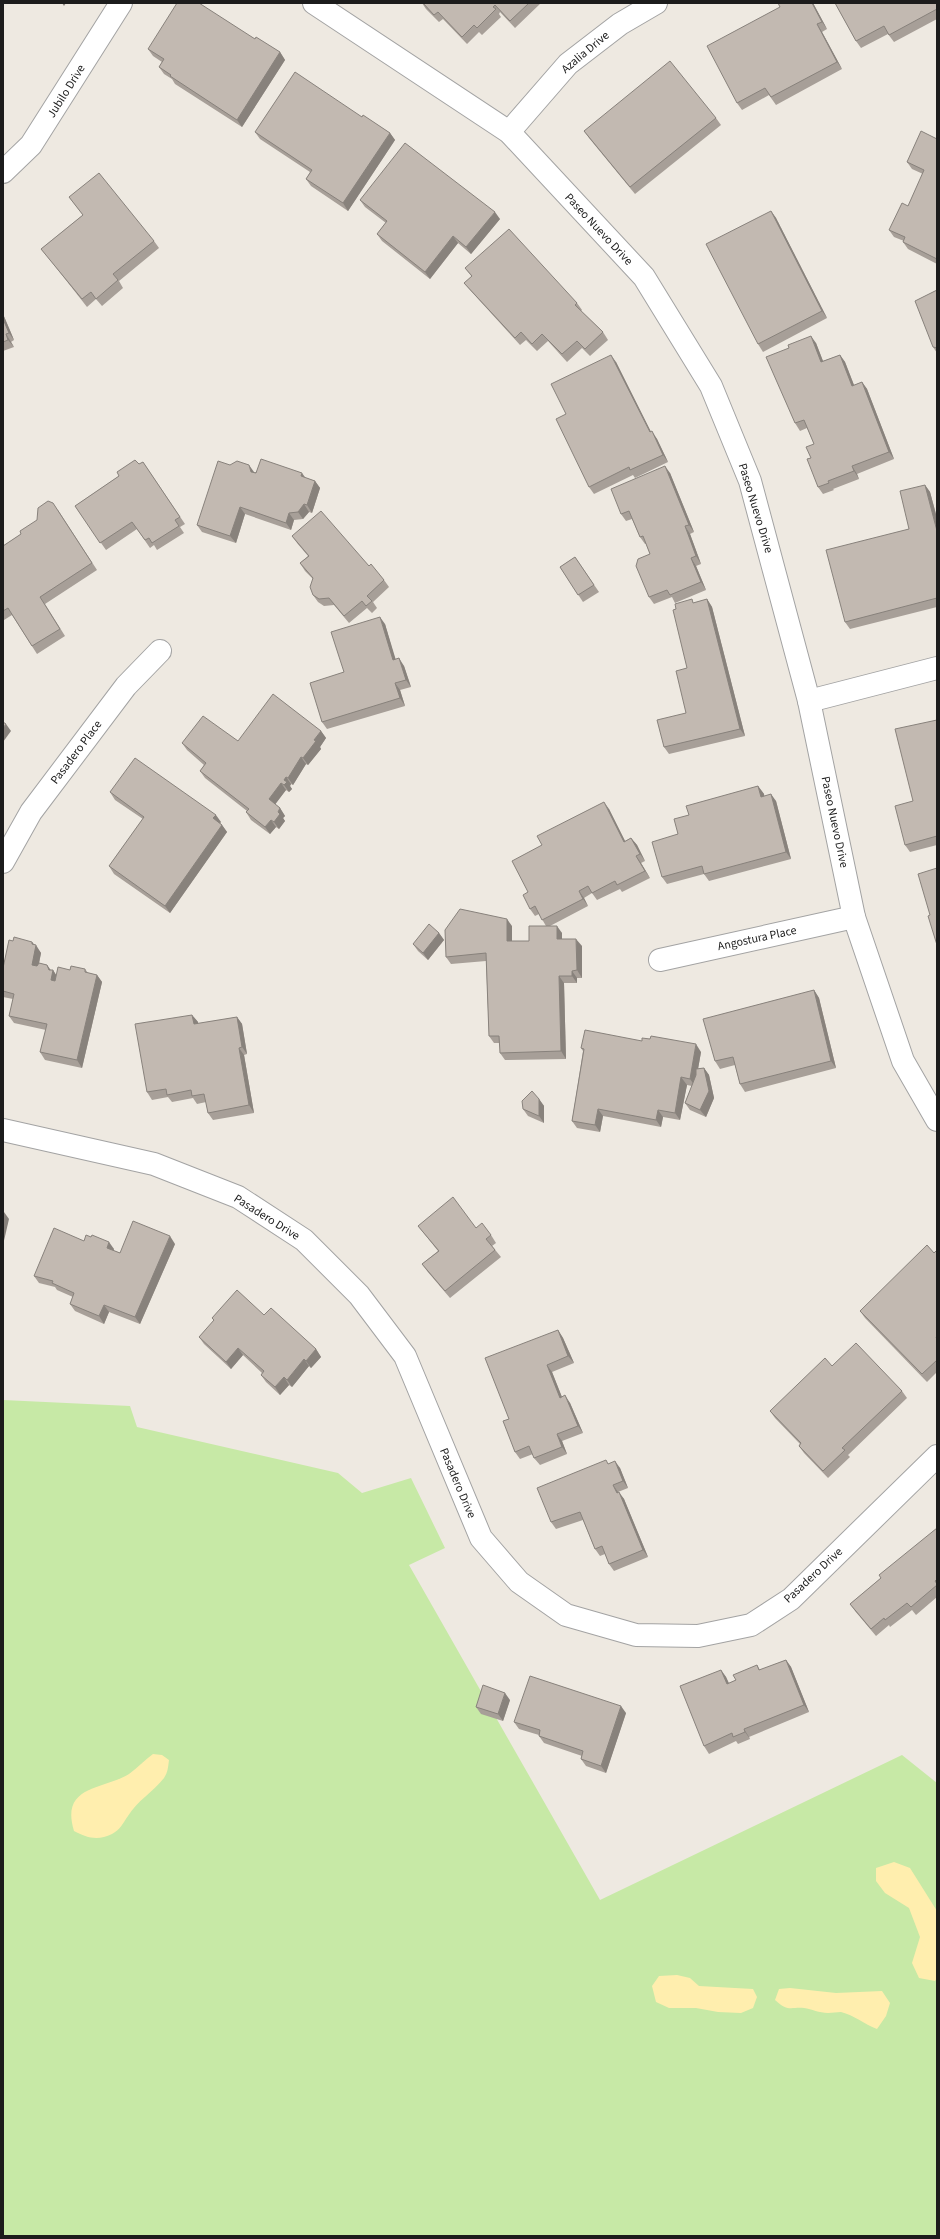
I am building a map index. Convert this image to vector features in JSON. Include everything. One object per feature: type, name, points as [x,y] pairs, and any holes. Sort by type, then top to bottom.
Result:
[{"type":"street","name":"Jubilo Drive","points":[[3,172],[31,145],[121,3]]},
{"type":"street","name":"Paseo Nuevo Drive","points":[[314,3],[509,132],[644,277],[711,386],[750,481],[809,701],[854,917],[903,1061],[937,1120]]},
{"type":"street","name":"Azalia Drive","points":[[509,132],[568,64],[620,24],[656,3]]},
{"type":"street","name":"Pasadero Place","points":[[3,862],[31,812],[126,686],[160,651]]},
{"type":"street","points":[[809,701],[937,668]]},
{"type":"street","name":"Angostura Place","points":[[660,960],[854,917]]},
{"type":"street","name":"Pasadero Drive","points":[[3,1130],[154,1164],[238,1197],[304,1240],[359,1295],[405,1356],[481,1538],[519,1582],[566,1615],[636,1635],[698,1636],[751,1625],[791,1599],[937,1456]]},
{"type":"green space","points":[[3,1400],[130,1406],[137,1427],[338,1473],[362,1493],[411,1478],[445,1548],[409,1565],[600,1900],[902,1755],[937,1783],[937,2236],[3,2236]]},
{"type":"sand","points":[[153,1754],[162,1755],[169,1760],[168,1769],[165,1776],[160,1783],[136,1806],[117,1830],[107,1836],[97,1838],[88,1837],[74,1831],[71,1816],[73,1805],[78,1797],[86,1791],[129,1774]]},
{"type":"sand","points":[[894,1862],[910,1868],[937,1911],[937,1978],[935,1981],[919,1978],[912,1963],[920,1937],[909,1908],[885,1893],[876,1881],[876,1868]]},
{"type":"sand","points":[[677,1975],[690,1978],[699,1986],[753,1989],[757,1997],[753,2008],[741,2013],[718,2012],[696,2008],[669,2008],[656,2002],[652,1986],[659,1976]]},
{"type":"sand","points":[[790,1988],[836,1993],[882,1991],[890,2003],[886,2016],[877,2029],[841,2012],[825,2013],[804,2008],[786,2008],[775,2000],[779,1989]]},
{"type":"building","points":[[177,3],[199,3],[255,39],[256,37],[280,52],[237,120],[170,76],[171,75],[159,67],[164,59],[148,49]]},
{"type":"building","points":[[423,3],[529,3],[510,21],[495,5],[493,7],[496,9],[477,28],[474,25],[462,37],[438,12],[434,15]]},
{"type":"building","points":[[778,3],[812,3],[822,22],[817,24],[837,62],[771,97],[765,88],[737,103],[707,46],[780,7]]},
{"type":"building","points":[[835,3],[937,3],[937,9],[889,35],[884,26],[856,41]]},
{"type":"building","points":[[670,61],[716,118],[630,187],[584,131]]},
{"type":"building","points":[[295,72],[362,117],[363,115],[390,133],[343,203],[306,179],[312,170],[255,132]]},
{"type":"building","points":[[921,131],[937,139],[937,259],[903,242],[905,237],[889,230],[902,203],[908,206],[924,170],[907,162]]},
{"type":"building","points":[[405,143],[495,212],[466,247],[453,236],[425,272],[377,234],[387,221],[360,200]]},
{"type":"building","points":[[99,173],[154,241],[113,274],[118,280],[96,299],[91,292],[82,299],[41,249],[83,215],[69,197]]},
{"type":"building","points":[[771,211],[822,311],[758,344],[706,244]]},
{"type":"building","points":[[509,229],[577,303],[575,305],[603,332],[585,349],[577,341],[562,354],[542,334],[532,344],[521,332],[515,338],[464,283],[472,276],[465,268]]},
{"type":"building","points":[[937,290],[937,348],[933,347],[915,301]]},
{"type":"building","points":[[3,319],[9,333],[6,334],[8,340],[3,342]]},
{"type":"building","points":[[811,336],[821,362],[840,355],[852,386],[862,382],[889,452],[852,466],[854,471],[828,481],[829,483],[818,487],[807,459],[811,458],[806,447],[814,444],[804,420],[795,423],[766,357],[789,348],[788,345]]},
{"type":"building","points":[[611,355],[650,432],[652,431],[663,455],[630,470],[629,467],[589,487],[556,419],[566,414],[551,384]]},
{"type":"building","points":[[261,459],[302,473],[301,476],[315,481],[307,505],[304,504],[298,512],[289,513],[286,523],[240,507],[230,536],[197,525],[218,461],[230,465],[237,461],[249,465],[251,472],[256,473]]},
{"type":"building","points":[[135,460],[139,464],[143,462],[180,517],[175,520],[179,526],[152,543],[149,538],[145,540],[132,522],[100,543],[75,506],[119,476],[117,472]]},
{"type":"building","points":[[665,466],[689,525],[685,526],[696,556],[691,558],[701,582],[670,595],[667,590],[649,597],[636,566],[638,559],[650,554],[643,536],[640,537],[629,511],[621,514],[611,489]]},
{"type":"building","points":[[925,485],[937,531],[937,598],[845,622],[826,550],[909,529],[900,491]]},
{"type":"building","points":[[48,501],[53,503],[92,563],[40,597],[60,629],[32,646],[8,608],[3,611],[3,546],[21,534],[20,531],[37,520],[38,508]]},
{"type":"building","points":[[321,511],[369,566],[371,564],[384,580],[367,596],[372,601],[366,606],[362,601],[344,616],[329,598],[319,599],[313,595],[310,587],[313,578],[300,563],[309,556],[292,536]]},
{"type":"building","points":[[575,557],[594,585],[578,595],[560,567]]},
{"type":"building","points":[[692,599],[693,603],[707,599],[740,729],[664,747],[657,720],[686,713],[676,671],[687,668],[673,610],[676,609],[675,604]]},
{"type":"building","points":[[380,617],[393,660],[399,658],[406,680],[395,683],[400,698],[322,722],[310,683],[344,672],[331,632]]},
{"type":"building","points":[[273,694],[321,731],[314,740],[316,741],[303,758],[301,757],[288,778],[286,777],[284,780],[287,782],[284,785],[281,783],[269,799],[280,808],[278,812],[280,814],[274,822],[271,820],[265,827],[246,812],[249,809],[200,771],[206,763],[182,743],[203,716],[238,741]]},
{"type":"building","points":[[937,720],[937,836],[905,845],[895,806],[913,801],[895,729]]},
{"type":"building","points":[[135,758],[216,815],[213,818],[222,825],[165,906],[109,866],[144,817],[110,792]]},
{"type":"building","points":[[758,786],[761,797],[771,794],[786,852],[704,874],[702,866],[662,877],[652,842],[678,834],[674,819],[689,815],[686,806]]},
{"type":"building","points":[[604,802],[624,842],[631,838],[640,854],[636,856],[645,871],[617,885],[615,881],[592,893],[588,886],[579,891],[583,899],[542,920],[535,906],[530,909],[523,895],[528,892],[512,861],[542,845],[537,836]]},
{"type":"building","points":[[937,868],[937,945],[918,874]]},
{"type":"building","points":[[460,909],[507,919],[507,941],[529,941],[529,926],[557,926],[557,939],[576,939],[577,970],[572,971],[572,976],[559,976],[561,1051],[500,1053],[499,1036],[489,1036],[486,953],[446,957],[445,930]]},
{"type":"building","points":[[429,924],[439,933],[423,953],[413,944]]},
{"type":"building","points":[[14,937],[32,942],[32,944],[36,945],[32,965],[37,966],[39,963],[47,965],[49,970],[53,970],[51,980],[55,981],[58,967],[70,970],[71,966],[85,969],[85,972],[97,975],[77,1060],[40,1052],[47,1024],[9,1016],[14,994],[3,991],[3,968],[9,940],[13,941]]},
{"type":"building","points":[[814,990],[831,1061],[740,1084],[733,1057],[715,1061],[703,1019]]},
{"type":"building","points":[[192,1015],[194,1024],[237,1017],[242,1047],[239,1048],[249,1105],[208,1113],[204,1094],[192,1096],[191,1090],[167,1095],[166,1089],[147,1092],[135,1024]]},
{"type":"building","points":[[585,1030],[642,1041],[642,1038],[650,1039],[651,1036],[696,1044],[690,1079],[681,1077],[675,1113],[658,1110],[656,1120],[598,1109],[595,1125],[572,1121],[584,1049],[581,1048]]},
{"type":"building","points":[[704,1068],[709,1091],[700,1110],[685,1103],[696,1075],[696,1069]]},
{"type":"building","points":[[532,1091],[539,1099],[539,1116],[523,1109],[522,1101]]},
{"type":"building","points":[[453,1197],[476,1228],[482,1223],[491,1235],[486,1239],[495,1250],[445,1291],[422,1264],[439,1251],[418,1226]]},
{"type":"building","points":[[133,1221],[170,1236],[135,1317],[104,1305],[99,1316],[70,1304],[74,1293],[52,1283],[53,1281],[34,1276],[54,1228],[84,1241],[86,1235],[91,1237],[92,1235],[109,1242],[107,1248],[120,1253]]},
{"type":"building","points":[[927,1245],[934,1253],[937,1250],[937,1360],[922,1374],[860,1311]]},
{"type":"building","points":[[237,1290],[264,1315],[271,1308],[316,1349],[306,1361],[304,1359],[287,1380],[284,1377],[275,1387],[261,1375],[264,1371],[238,1348],[226,1362],[199,1337],[214,1320],[212,1318]]},
{"type":"building","points":[[558,1330],[568,1356],[547,1365],[560,1398],[565,1395],[578,1426],[557,1434],[562,1447],[534,1458],[529,1446],[515,1452],[503,1421],[509,1419],[485,1358]]},
{"type":"building","points":[[856,1343],[902,1391],[842,1448],[845,1450],[823,1471],[799,1446],[801,1443],[770,1411],[825,1358],[832,1366]]},
{"type":"building","points":[[606,1460],[608,1464],[615,1461],[623,1481],[613,1485],[617,1493],[619,1492],[643,1550],[609,1564],[602,1546],[595,1549],[580,1512],[551,1522],[537,1488]]},
{"type":"building","points":[[937,1528],[937,1579],[935,1581],[937,1585],[911,1607],[907,1603],[885,1620],[884,1618],[871,1629],[850,1604],[881,1578],[879,1575]]},
{"type":"building","points":[[786,1660],[804,1705],[744,1729],[745,1732],[733,1737],[732,1733],[704,1746],[680,1686],[721,1670],[727,1684],[736,1680],[733,1675],[757,1665],[759,1670]]},
{"type":"building","points":[[530,1676],[621,1706],[601,1766],[581,1759],[583,1751],[539,1736],[540,1730],[514,1722]]},
{"type":"building","points":[[483,1685],[505,1693],[498,1714],[476,1707]]}]
